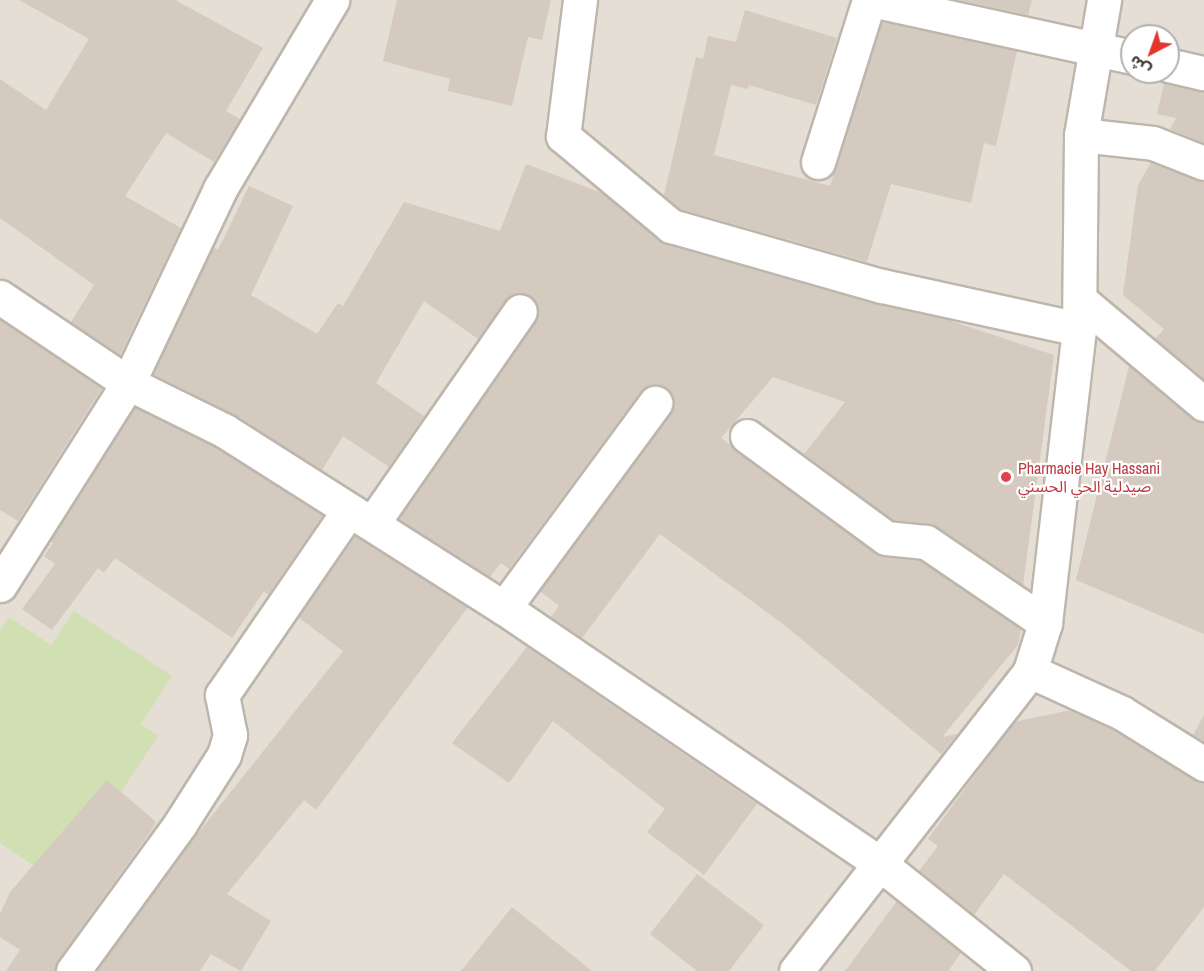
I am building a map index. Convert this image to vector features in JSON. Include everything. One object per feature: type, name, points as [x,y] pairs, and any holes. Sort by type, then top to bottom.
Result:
[{"type":"street","points":[[0,585],[128,383],[220,189],[332,0]]},
{"type":"street","points":[[580,0],[563,136],[670,226],[882,286],[1079,315],[1204,405]]},
{"type":"street","points":[[819,162],[870,0],[1120,54]]},
{"type":"street","points":[[796,971],[1030,670],[1045,623],[1079,315],[1081,135],[1104,0]]},
{"type":"street","points":[[1180,68],[1204,73]]},
{"type":"street","points":[[1081,135],[1153,143],[1204,163]]},
{"type":"street","points":[[0,297],[128,383],[225,431],[504,608],[879,863],[1014,971]]},
{"type":"street","points":[[73,971],[180,824],[224,755],[230,735],[222,695],[520,311]]},
{"type":"street","points":[[504,608],[655,403]]},
{"type":"street","points":[[747,436],[886,538],[926,542],[1045,623]]},
{"type":"street","points":[[1030,670],[1122,713],[1204,764]]},
{"type":"shaded area","points":[[0,0],[1204,0],[1204,971],[0,971]]},
{"type":"green space","points":[[74,611],[172,676],[141,724],[158,736],[85,846],[33,865],[0,843],[0,630],[9,617],[51,645]]},
{"type":"building","points":[[19,0],[175,0],[263,48],[226,111],[240,119],[214,162],[166,133],[125,196],[181,228],[120,355],[71,322],[94,285],[0,218],[0,79],[46,110],[89,39]]},
{"type":"building","points":[[397,0],[551,0],[542,40],[528,37],[512,106],[448,91],[450,79],[383,61]]},
{"type":"building","points":[[959,0],[1032,0],[1028,15]]},
{"type":"building","points":[[745,10],[837,38],[816,105],[749,85],[748,89],[731,85],[714,155],[830,186],[882,22],[1017,51],[996,146],[984,143],[971,203],[891,184],[867,262],[680,209],[664,195],[696,57],[703,59],[708,36],[736,42]]},
{"type":"building","points":[[1164,84],[1204,91],[1204,143],[1170,129],[1176,118],[1157,114]]},
{"type":"building","points":[[1151,162],[1204,181],[1204,380],[1155,339],[1164,329],[1123,295],[1138,185]]},
{"type":"building","points":[[526,164],[602,193],[666,244],[877,304],[942,318],[1054,355],[1023,585],[936,526],[893,520],[804,454],[845,402],[773,377],[721,438],[875,553],[919,560],[1021,629],[1018,645],[942,737],[957,734],[941,754],[783,624],[660,534],[582,638],[551,617],[559,606],[540,591],[670,414],[672,396],[666,388],[648,386],[640,392],[509,569],[501,563],[490,577],[398,519],[535,322],[537,304],[530,295],[512,294],[478,339],[424,301],[376,383],[424,416],[389,467],[343,436],[322,470],[235,415],[153,374],[213,247],[218,250],[249,186],[293,206],[251,295],[317,334],[338,303],[343,306],[404,202],[500,231]]},
{"type":"building","points":[[0,320],[102,388],[18,521],[0,510]]},
{"type":"building","points":[[1129,366],[1192,418],[1204,422],[1204,634],[1076,580]]},
{"type":"building","points":[[135,407],[216,447],[323,515],[268,595],[264,591],[232,638],[115,558],[104,573],[98,568],[52,630],[22,609],[55,564],[44,556],[53,543],[50,541]]},
{"type":"building","points":[[355,535],[468,607],[316,810],[304,800],[227,894],[271,921],[241,971],[211,954],[200,971],[96,971],[179,857],[343,651],[298,617]]},
{"type":"building","points":[[527,647],[757,804],[704,875],[647,832],[665,809],[553,721],[509,783],[452,743]]},
{"type":"building","points":[[1071,710],[1113,730],[1204,783],[1204,907],[1155,971],[1131,971],[1004,874],[974,915],[919,871],[938,846],[928,839],[1014,722]]},
{"type":"building","points":[[1204,715],[1204,742],[1193,735]]},
{"type":"building","points":[[107,780],[156,822],[58,960],[55,971],[6,971],[20,950],[0,937],[0,914],[10,892]]},
{"type":"building","points":[[697,874],[764,925],[729,971],[697,971],[650,934]]},
{"type":"building","points":[[897,901],[961,953],[948,971],[845,971]]},
{"type":"building","points":[[512,907],[592,971],[461,971]]},
{"type":"place","name":"Pharmacie Hay Hassani صيدلية الحي الحسني","points":[[1006,477]]}]
